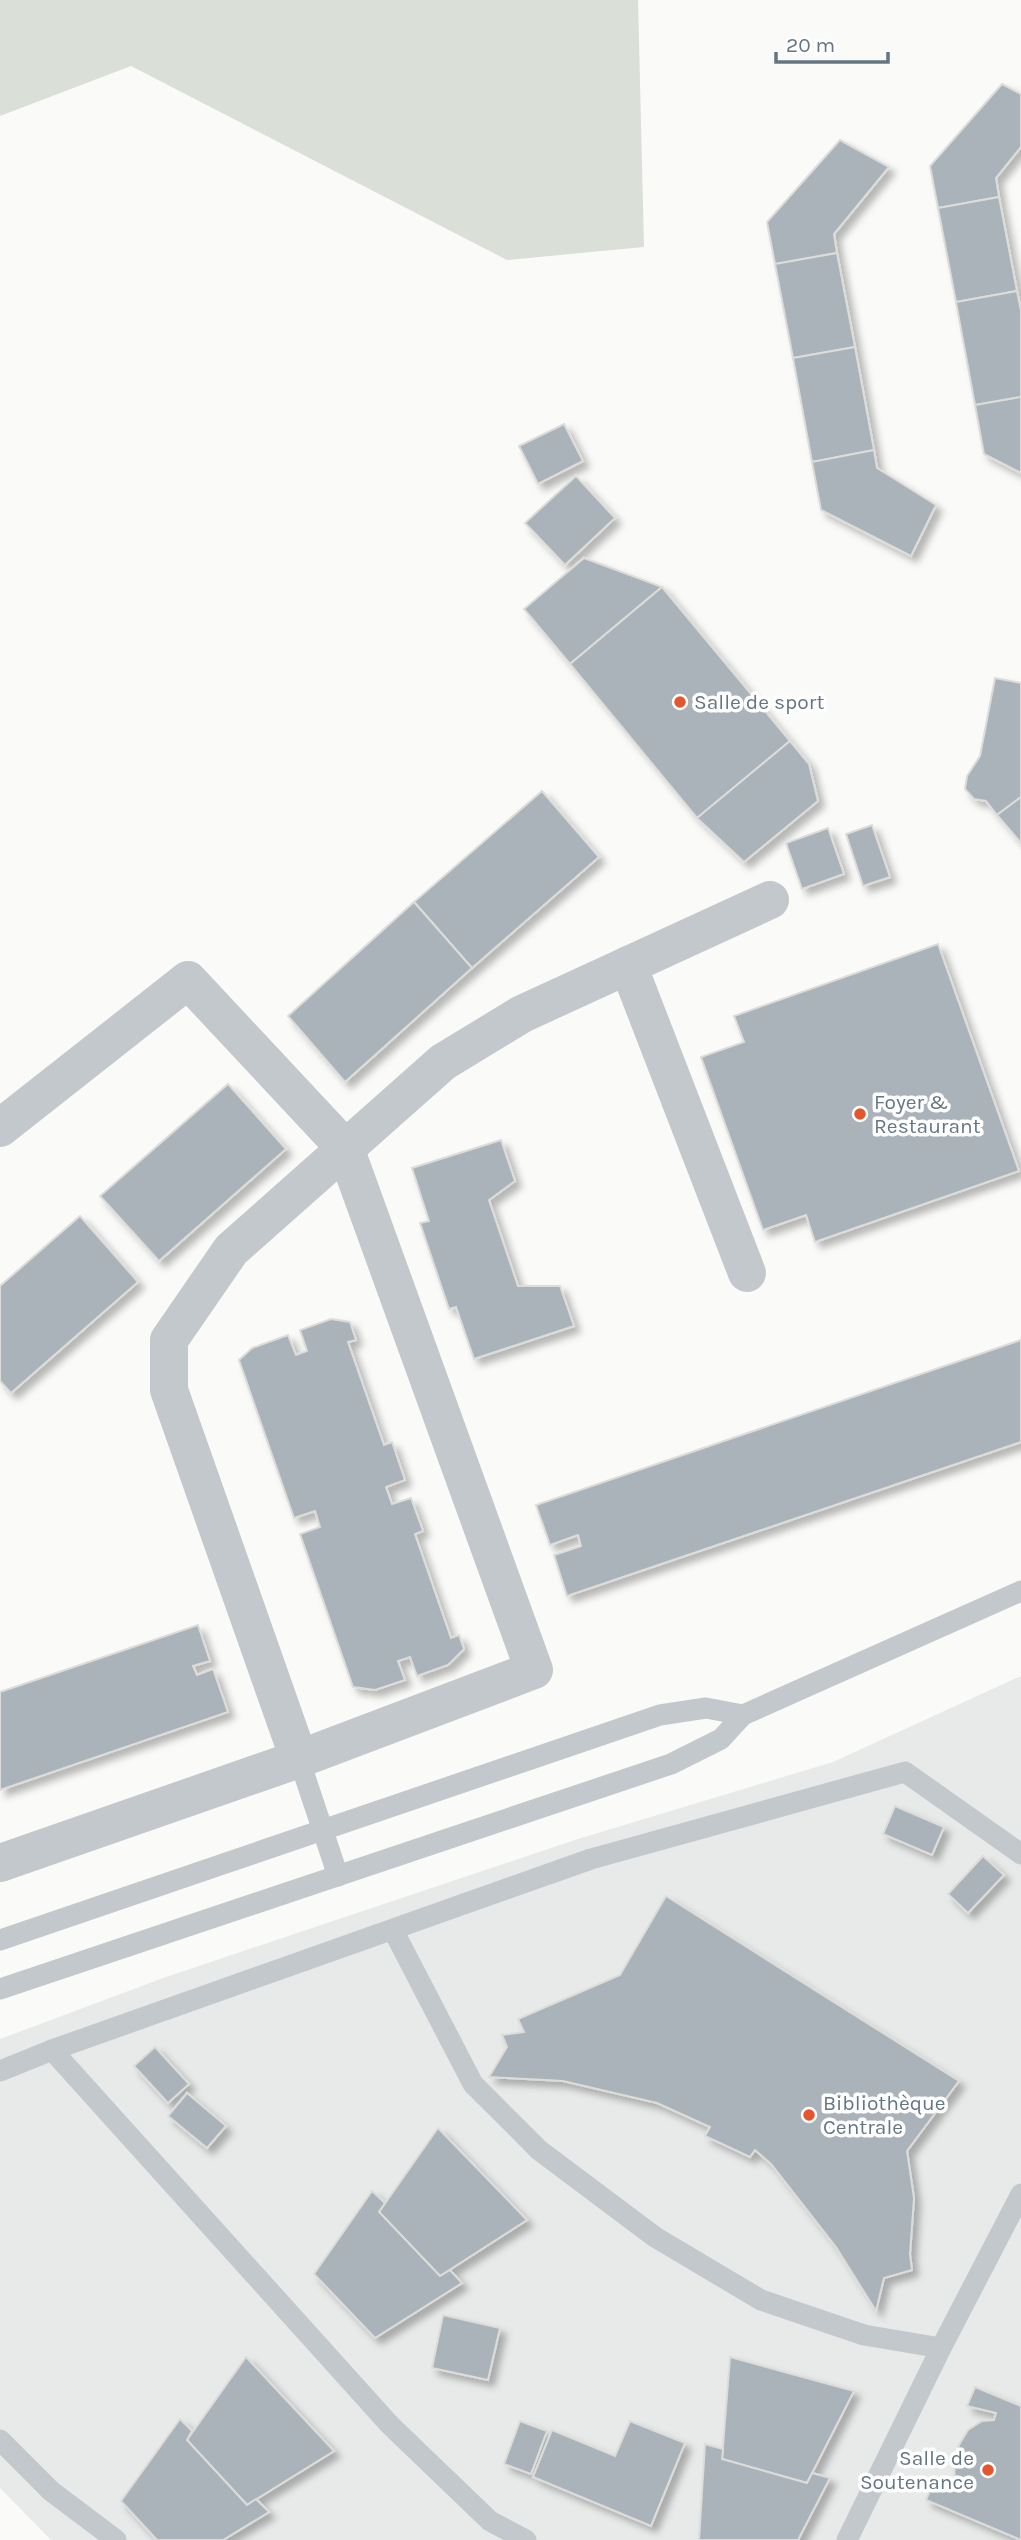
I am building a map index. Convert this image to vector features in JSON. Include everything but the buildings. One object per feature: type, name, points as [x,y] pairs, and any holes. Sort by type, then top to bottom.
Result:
[{"type":"street","points":[[299,1759],[169,1390],[169,1340],[231,1250],[443,1062],[522,1014],[770,900]]},
{"type":"street","points":[[628,965],[747,1273]]},
{"type":"street","points":[[0,1128],[188,980],[345,1148],[534,1670],[299,1759],[0,1863]]},
{"type":"lane","points":[[0,1989],[671,1764],[721,1739],[743,1715],[1021,1591]]},
{"type":"lane","points":[[0,1940],[660,1715],[706,1708],[743,1715]]},
{"type":"lane","points":[[299,1759],[338,1876]]},
{"type":"lane","points":[[0,2071],[52,2050],[591,1860],[905,1772],[1021,1854]]},
{"type":"lane","points":[[393,1930],[473,2084],[550,2158],[655,2237],[761,2300],[864,2335],[941,2348]]},
{"type":"lane","points":[[52,2050],[390,2426],[490,2521],[526,2540]]},
{"type":"lane","points":[[847,2540],[941,2348],[1021,2194]]},
{"type":"lane","points":[[0,2440],[51,2491],[117,2540]]},
{"type":"shaded area","points":[[0,0],[638,0],[644,247],[507,260],[131,66],[0,116]]},
{"type":"shaded area","points":[[1021,1676],[1021,2540],[51,2540],[0,2488],[0,2039],[166,1977],[578,1839],[833,1762]]},
{"type":"place","name":"Salle de sport","points":[[680,702]]},
{"type":"place","name":"Foyer & Restaurant","points":[[860,1114]]},
{"type":"place","name":"Bibliothèque Centrale","points":[[809,2115]]},
{"type":"place","name":"Salle de Soutenance","points":[[988,2470]]}]
